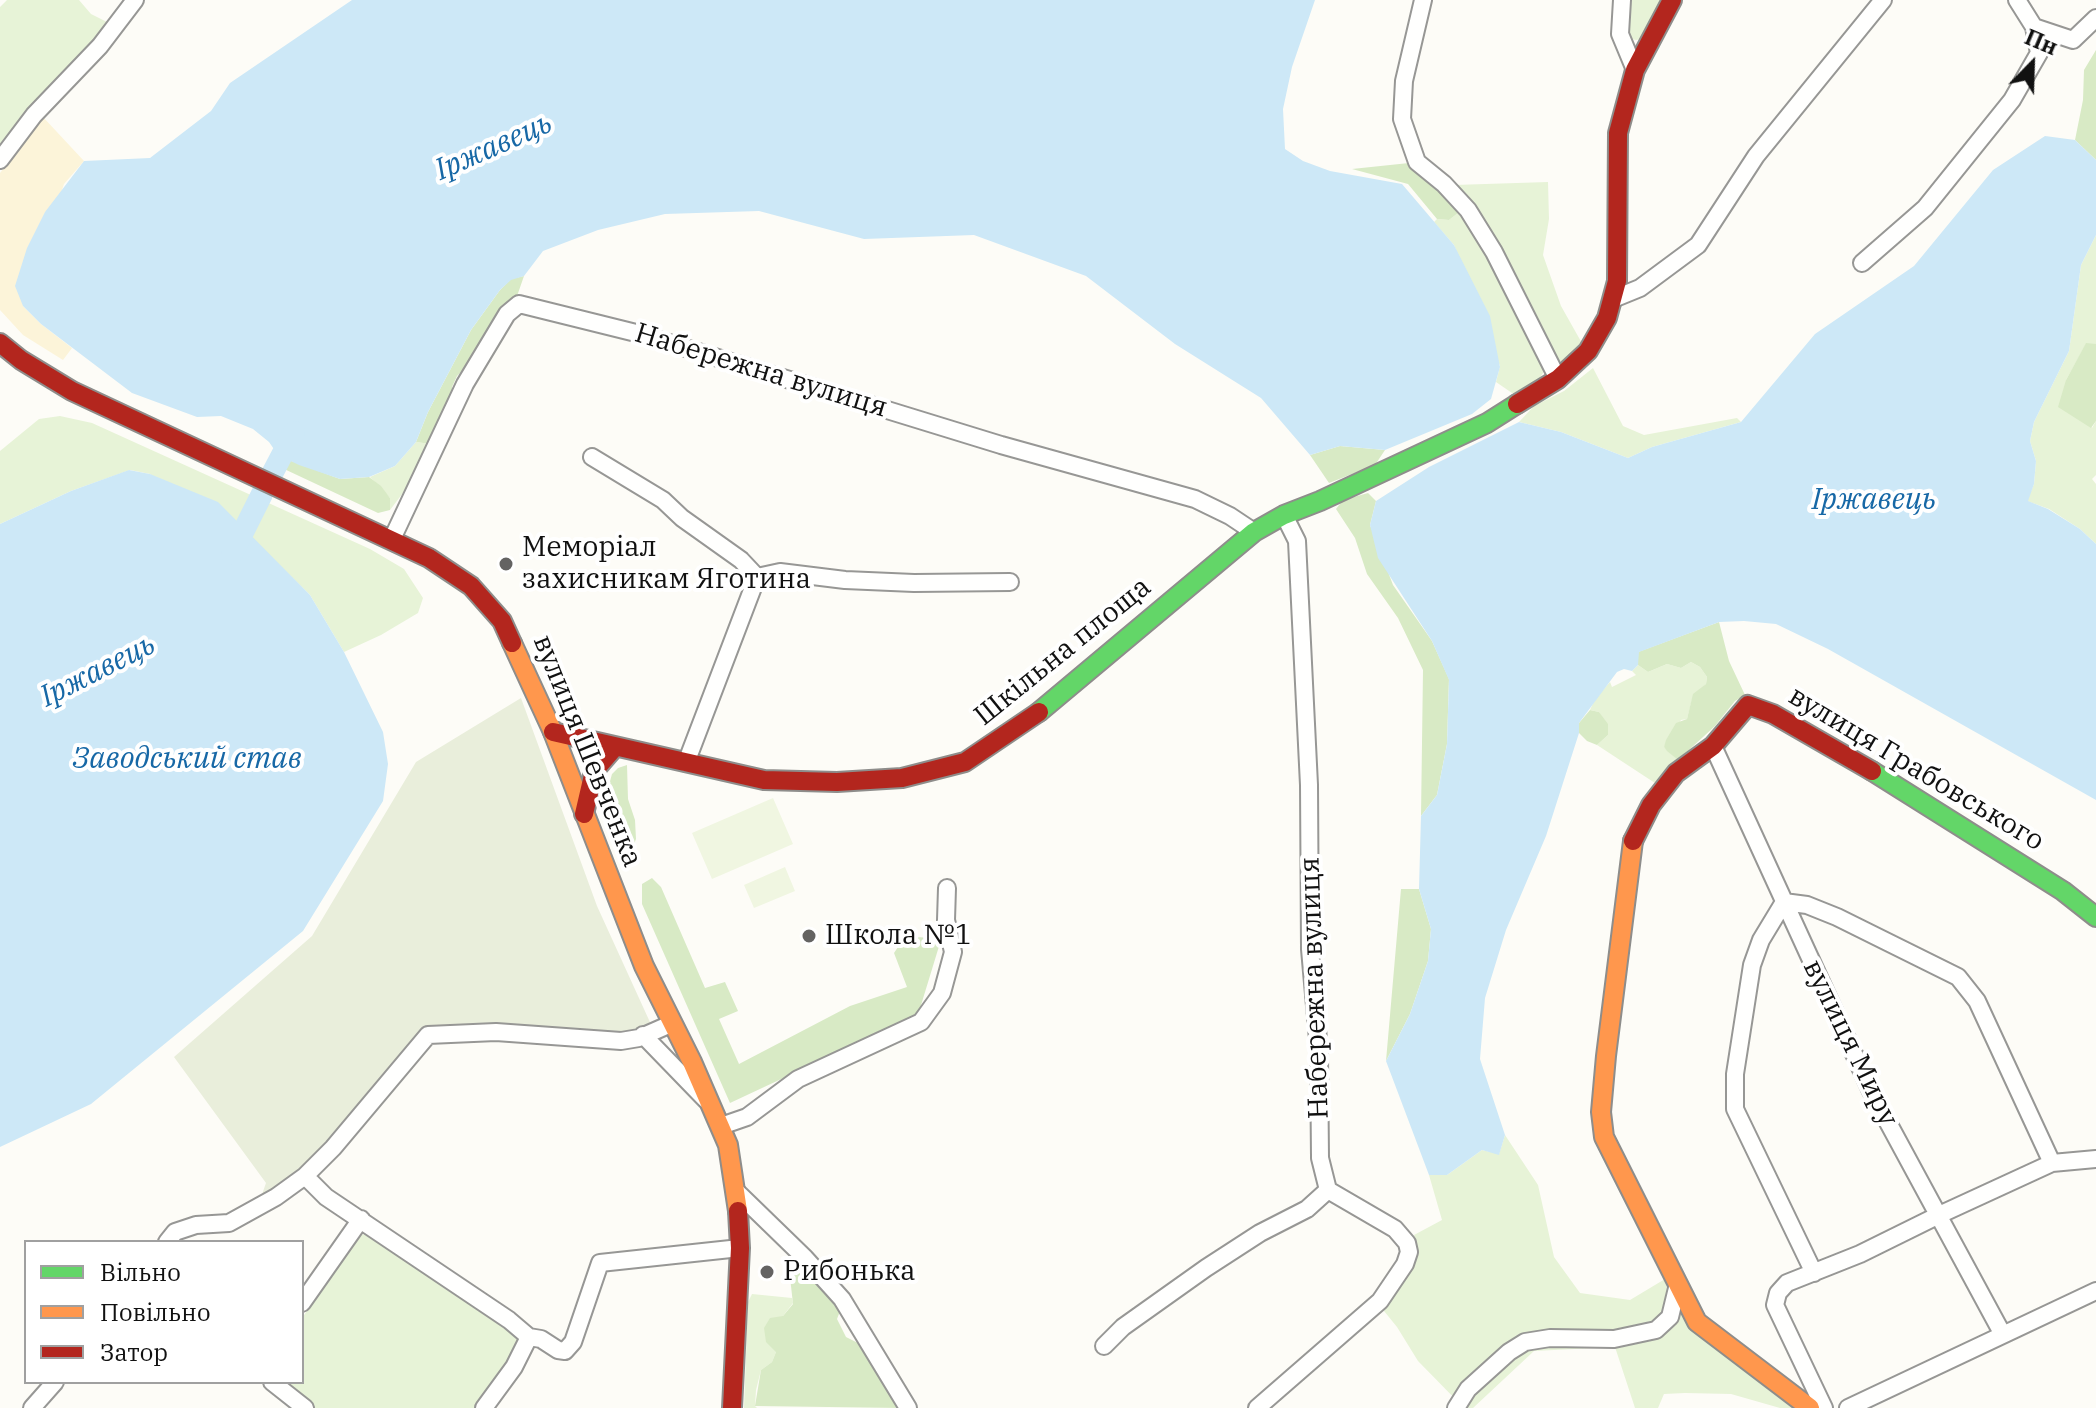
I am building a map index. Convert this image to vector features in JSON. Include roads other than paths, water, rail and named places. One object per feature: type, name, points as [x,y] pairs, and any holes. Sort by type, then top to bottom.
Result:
[{"type":"street","points":[[0,160],[34,115],[100,46],[135,0]]},
{"type":"street","points":[[1423,0],[1404,81],[1402,119],[1417,162],[1444,184],[1468,210],[1494,252],[1558,379]]},
{"type":"street","points":[[1622,0],[1620,34],[1635,70]]},
{"type":"street","name":"Шкільна площа","points":[[553,732],[764,780],[837,782],[902,778],[965,762],[1026,723],[1254,532],[1284,515],[1487,423],[1558,379],[1588,351],[1607,318],[1613,299],[1617,281],[1618,133],[1635,70],[1672,0]]},
{"type":"street","points":[[1613,299],[1640,288],[1698,245],[1756,156],[1883,0]]},
{"type":"street","points":[[1862,263],[1925,208],[2012,100],[2039,53],[2034,27],[2017,0]]},
{"type":"street","points":[[2034,27],[2073,40],[2096,18]]},
{"type":"street","name":"Набережна вулиця","points":[[392,539],[465,384],[507,314],[519,304],[640,334],[986,440],[1195,499],[1254,532]]},
{"type":"street","name":"вулиця Шевченка","points":[[0,343],[21,360],[72,391],[429,558],[471,586],[502,621],[553,732],[644,966],[728,1145],[737,1192],[740,1248],[732,1408]]},
{"type":"street","points":[[592,457],[663,500],[682,518],[741,560],[757,577]]},
{"type":"street","name":"Набережна вулиця","points":[[1284,515],[1297,541],[1298,556],[1309,785],[1310,949],[1319,1051],[1320,1158],[1328,1190]]},
{"type":"street","points":[[757,577],[780,572],[845,580],[1010,582]]},
{"type":"street","points":[[686,763],[757,577]]},
{"type":"street","name":"вулиця Грабовського","points":[[1713,746],[1748,705],[1773,714],[1921,800],[2063,891],[2096,917]]},
{"type":"street","points":[[1713,746],[1676,773],[1651,805],[1633,841],[1601,1112],[1604,1137],[1697,1322],[1810,1408]]},
{"type":"street","name":"вулиця Миру","points":[[1713,746],[1871,1091],[2002,1333]]},
{"type":"street","points":[[584,814],[594,771],[614,748]]},
{"type":"street","points":[[721,1126],[747,1117],[798,1079],[921,1022],[942,993],[953,952],[946,920],[947,888]]},
{"type":"street","points":[[1814,1273],[1735,1109],[1735,1074],[1752,965],[1761,940],[1784,902],[1807,905],[1837,917],[1958,977],[1977,1001],[2052,1163]]},
{"type":"street","points":[[169,1240],[175,1232],[196,1225],[229,1223],[276,1197],[305,1176],[333,1148],[428,1035],[496,1032],[621,1041],[673,1023]]},
{"type":"street","points":[[643,1035],[712,1106]]},
{"type":"street","points":[[1824,1408],[1775,1305],[1778,1293],[1787,1283],[1860,1254],[2052,1163],[2096,1159]]},
{"type":"street","points":[[305,1176],[326,1197],[509,1320],[529,1337],[541,1339],[558,1350],[565,1351],[573,1342],[600,1263],[740,1248]]},
{"type":"street","points":[[1104,1346],[1123,1327],[1206,1268],[1260,1233],[1307,1209],[1328,1190],[1395,1229],[1407,1243],[1409,1252],[1405,1264],[1380,1301],[1257,1408]]},
{"type":"street","points":[[737,1192],[842,1299],[908,1408]]},
{"type":"street","points":[[304,1300],[361,1219]]},
{"type":"street","points":[[1456,1408],[1468,1389],[1509,1352],[1525,1342],[1550,1338],[1614,1339],[1656,1330],[1670,1317],[1678,1284]]},
{"type":"street","points":[[1848,1408],[2096,1291]]},
{"type":"street","points":[[1664,1323],[1681,1320],[1697,1322]]},
{"type":"street","points":[[484,1408],[514,1367],[529,1337]]},
{"type":"street","points":[[32,1408],[53,1384]]},
{"type":"street","points":[[275,1384],[305,1408]]},
{"type":"water","points":[[352,0],[1315,0],[1292,67],[1283,109],[1285,149],[1303,161],[1330,171],[1402,184],[1454,245],[1490,316],[1500,367],[1491,399],[1472,414],[1385,450],[1340,446],[1310,455],[1261,398],[1175,344],[1086,276],[974,235],[864,239],[759,211],[665,214],[598,230],[543,251],[524,276],[511,280],[500,290],[471,330],[428,412],[416,442],[395,466],[369,477],[340,479],[299,465],[278,455],[269,442],[253,429],[221,416],[197,417],[132,393],[41,324],[23,306],[15,286],[27,248],[45,212],[84,161],[150,158],[211,111],[230,83]]},
{"type":"water","name":"Іржавець","points":[[2045,136],[2075,140],[2096,160],[2096,235],[2081,265],[2069,351],[2034,422],[2030,441],[2036,461],[2034,484],[2028,501],[2048,509],[2080,529],[2096,544],[2096,800],[1828,649],[1776,624],[1719,622],[1639,652],[1638,665],[1632,671],[1624,669],[1617,672],[1579,723],[1579,733],[1546,836],[1506,930],[1485,998],[1480,1059],[1505,1135],[1499,1155],[1482,1150],[1447,1175],[1429,1175],[1386,1061],[1410,1014],[1428,961],[1431,929],[1419,889],[1421,816],[1437,795],[1447,744],[1449,680],[1432,641],[1378,558],[1370,525],[1376,501],[1429,467],[1519,422],[1561,432],[1628,458],[1652,447],[1741,422],[1815,334],[1914,266],[1993,170]]},
{"type":"water","name":"Заводський став","points":[[129,470],[150,474],[218,502],[310,595],[344,652],[383,732],[388,764],[383,801],[303,931],[91,1104],[0,1147],[0,524],[71,491]]},
{"type":"waterway","name":"Іржавець","points":[[272,474],[294,432]]},
{"type":"waterway","name":"Іржавець","points":[[232,554],[262,494]]},
{"type":"place","name":"Меморіал захисникам Яготина","points":[[506,564]]},
{"type":"place","name":"Школа №1","points":[[809,936]]},
{"type":"place","name":"Рибонька","points":[[767,1272]]}]
